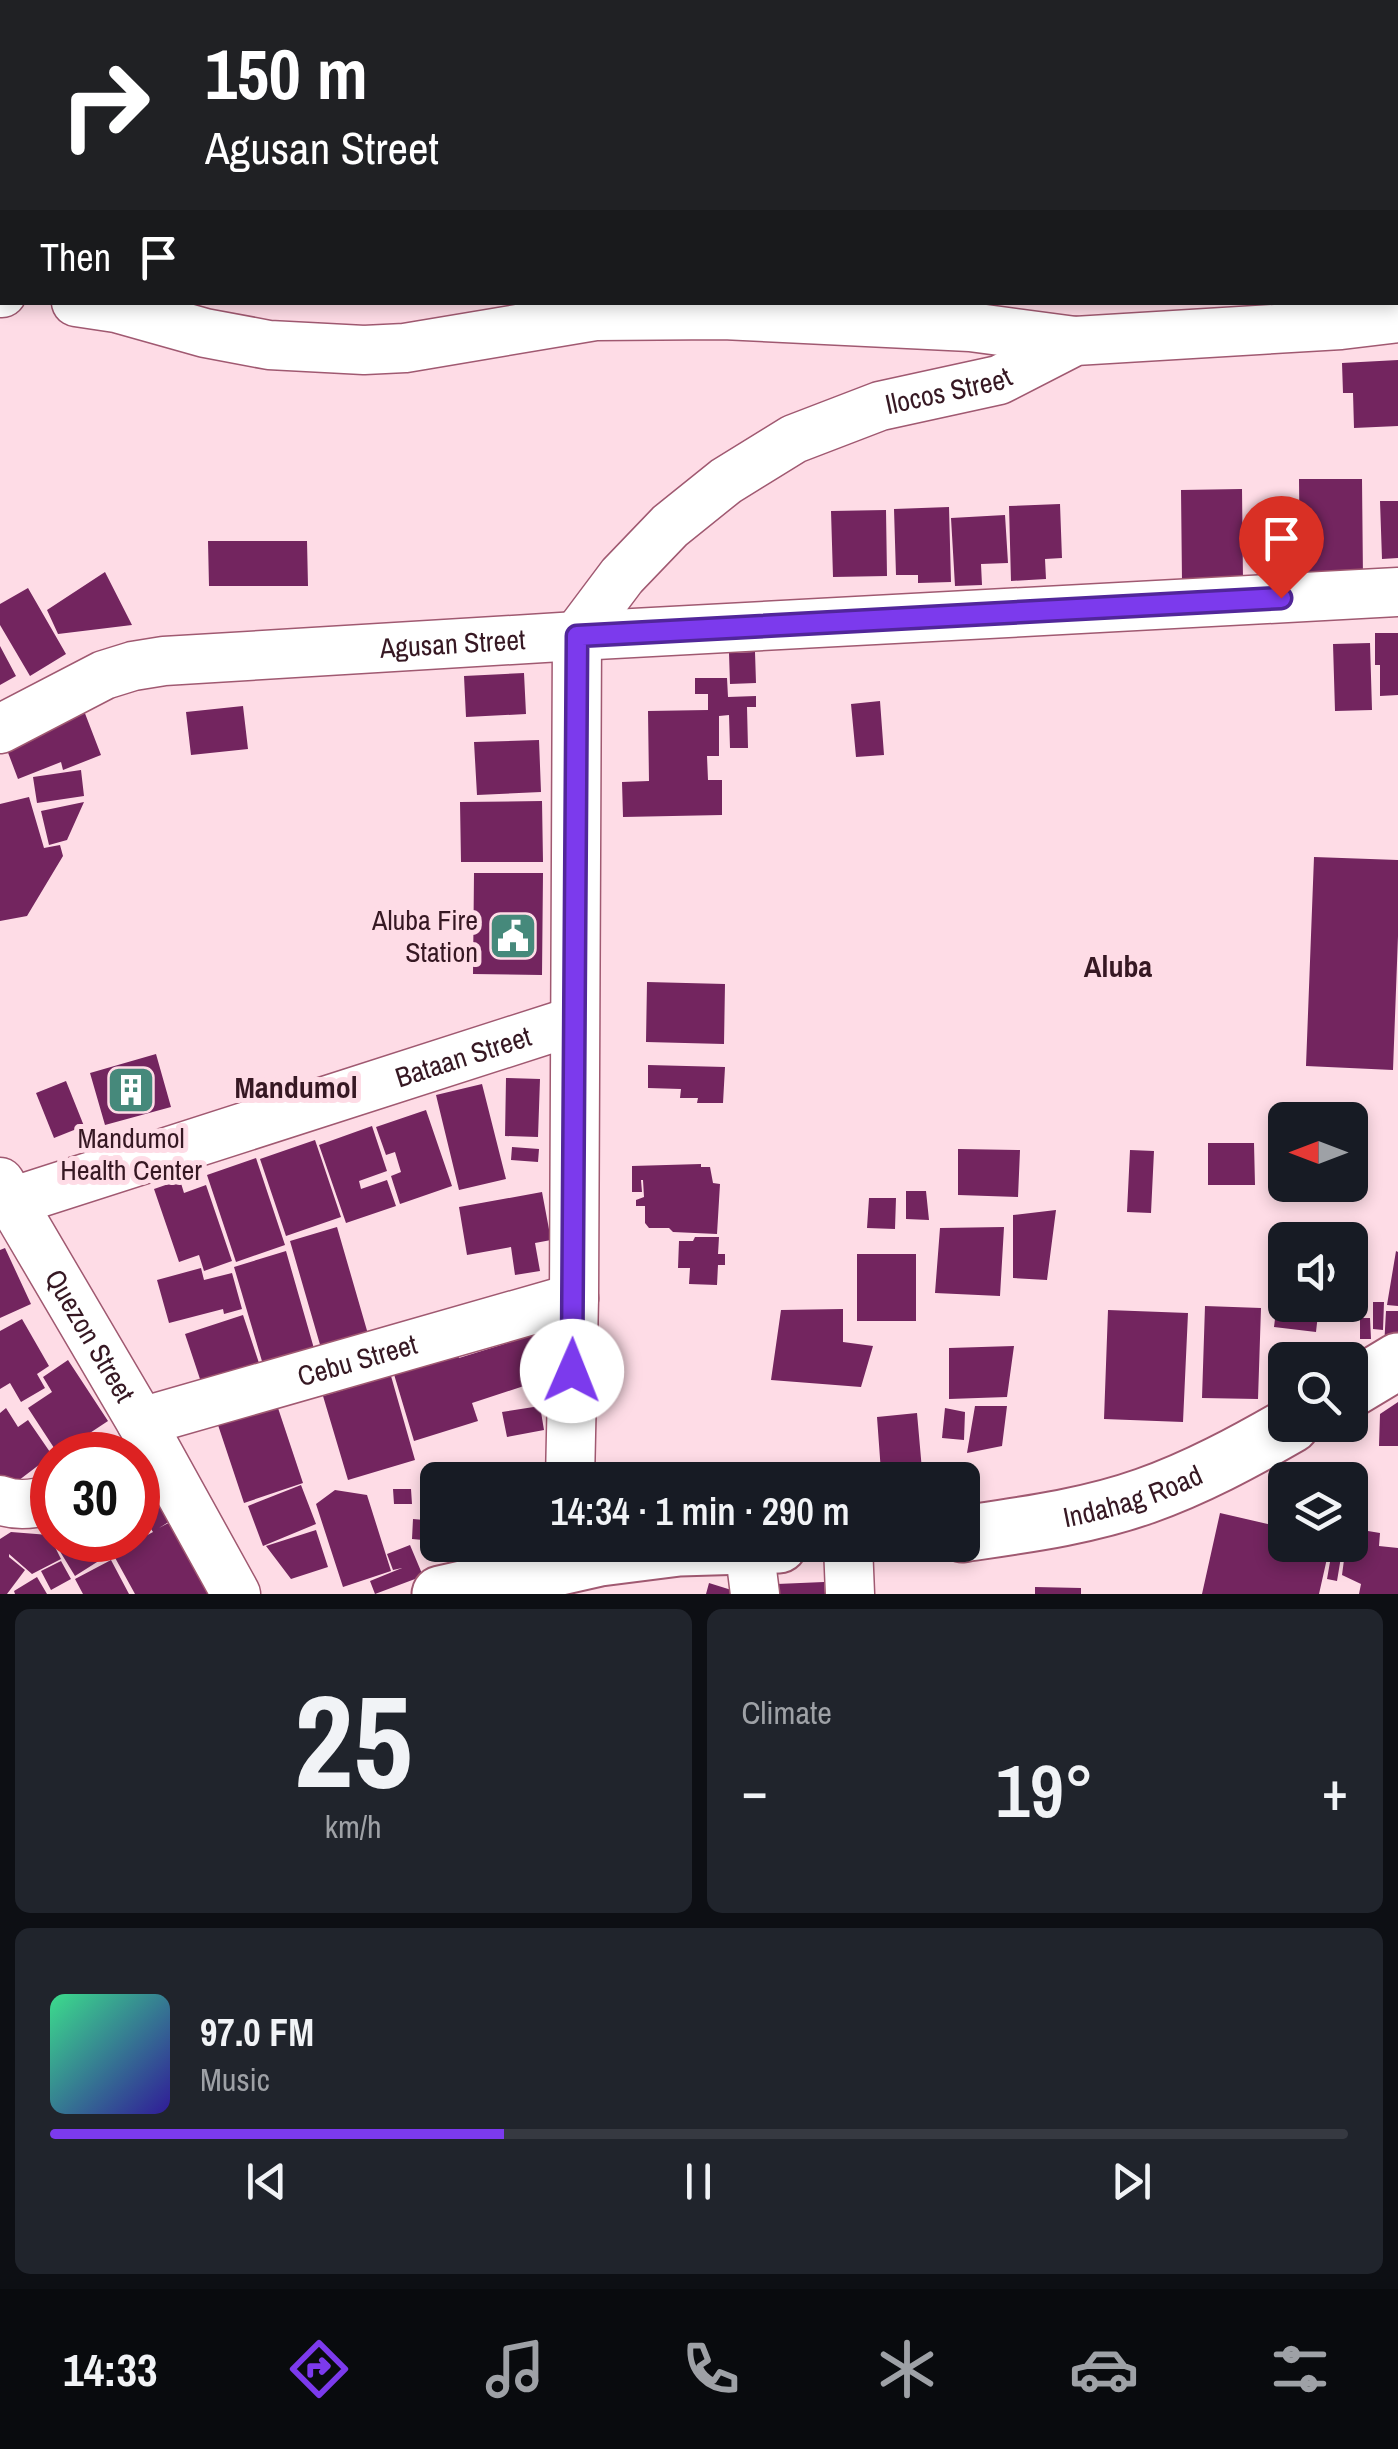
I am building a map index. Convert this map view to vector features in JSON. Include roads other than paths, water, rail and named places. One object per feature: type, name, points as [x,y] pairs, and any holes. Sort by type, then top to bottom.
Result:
[{"type":"main road","points":[[1368,1379],[1398,1361]]},
{"type":"main road","name":"Indahag Road","points":[[980,1531],[1049,1521],[1144,1497],[1230,1460],[1268,1438]]},
{"type":"main road","points":[[440,1594],[545,1562]]},
{"type":"street","points":[[96,305],[268,346],[364,350],[405,348],[596,316],[723,315],[952,326],[1075,341]]},
{"type":"street","name":"Ilocos Street","points":[[577,636],[622,576],[670,526],[726,480],[794,438],[880,406],[999,380],[1075,341],[1398,318]]},
{"type":"street","name":"Agusan Street","points":[[0,729],[104,675],[164,661],[1398,592]]},
{"type":"street","points":[[570,1462],[577,636]]},
{"type":"street","name":"Bataan Street","points":[[6,1192],[574,1021]]},
{"type":"street","name":"Quezon Street","points":[[6,1192],[137,1432]]},
{"type":"street","name":"Cebu Street","points":[[160,1439],[574,1298]]},
{"type":"street","name":"Quezon Street","points":[[160,1470],[236,1594]]},
{"type":"street","points":[[0,1500],[30,1504]]},
{"type":"street","points":[[751,1562],[755,1594]]},
{"type":"street","points":[[849,1562],[850,1594]]},
{"type":"place","name":"Aluba Fire Station","points":[[513,936]]},
{"type":"place","name":"Mandumol Health Center","points":[[131,1090]]},
{"type":"district","name":"Aluba","points":[[1118,966]]},
{"type":"district","name":"Mandumol","points":[[296,1087]]}]
